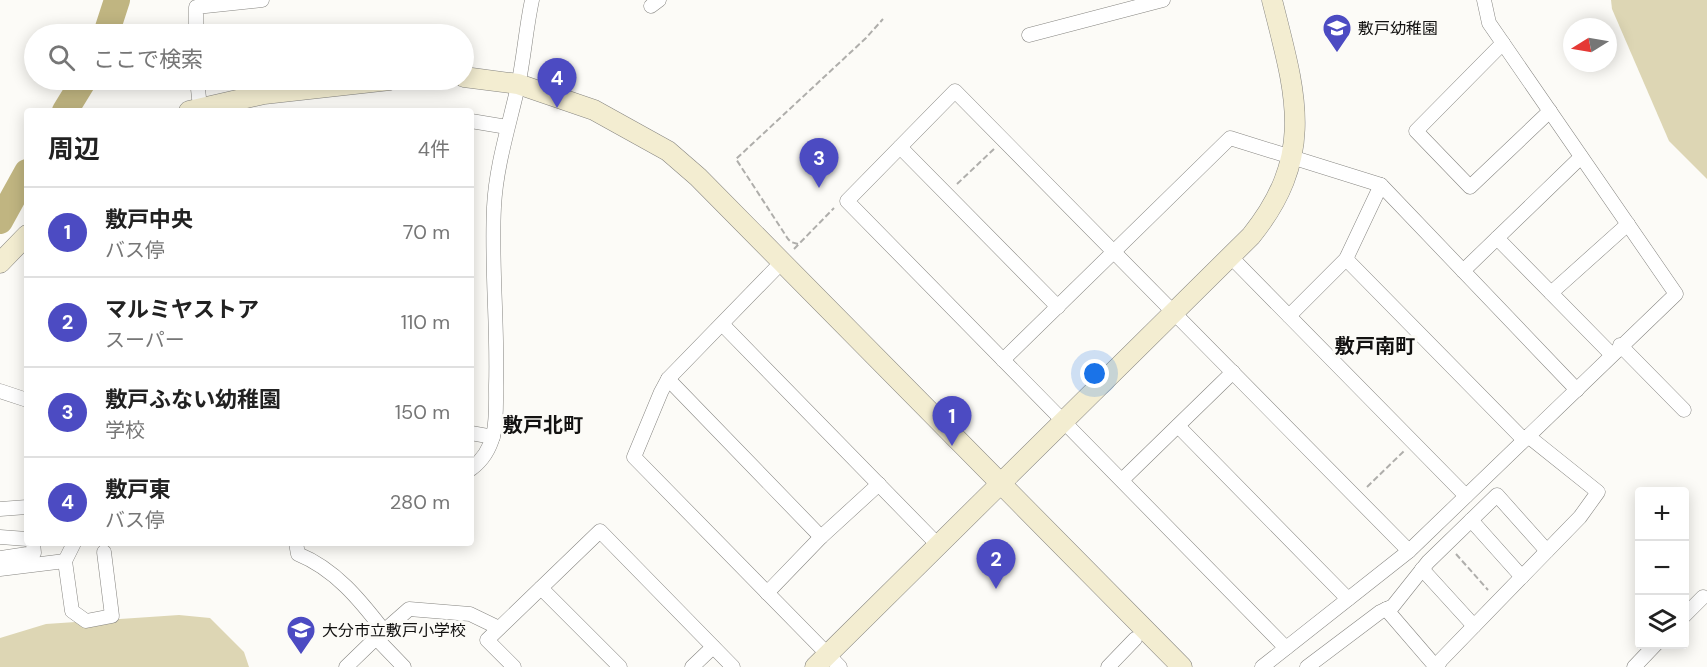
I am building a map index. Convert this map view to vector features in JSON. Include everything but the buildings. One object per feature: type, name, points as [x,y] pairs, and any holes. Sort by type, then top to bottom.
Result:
[{"type":"street","points":[[196,24],[197,4],[262,0]]},
{"type":"street","points":[[474,466],[487,454],[493,437],[497,362],[493,254],[494,205],[532,0]]},
{"type":"street","points":[[1029,35],[1117,6],[1163,0]]},
{"type":"street","points":[[776,268],[668,379],[634,457],[767,593],[827,663],[938,545],[1230,256],[1267,216],[1278,195],[1291,157],[1296,129],[1296,105],[1292,81],[1272,0]]},
{"type":"street","points":[[1262,667],[1409,551],[1676,294],[1489,23],[1484,0]]},
{"type":"street","points":[[1503,43],[1416,131],[1470,187],[1550,111]]},
{"type":"street","points":[[474,78],[518,84],[594,110],[668,151],[698,177],[1002,482],[1182,667]]},
{"type":"street","points":[[194,108],[196,90]]},
{"type":"street","points":[[199,108],[264,94],[300,90]]},
{"type":"street","points":[[1286,648],[847,201],[955,91],[1409,551]]},
{"type":"street","points":[[474,122],[507,128]]},
{"type":"street","points":[[1003,360],[1230,138],[1380,185],[1577,390]]},
{"type":"street","points":[[900,147],[1058,307]]},
{"type":"street","points":[[1463,271],[1581,157]]},
{"type":"street","points":[[1289,316],[1346,259],[1380,185]]},
{"type":"street","points":[[1551,293],[1628,224]]},
{"type":"street","points":[[0,263],[24,238]]},
{"type":"street","points":[[1497,238],[1551,293],[1684,410]]},
{"type":"street","points":[[1230,256],[1466,496]]},
{"type":"street","points":[[1346,259],[1526,438],[1598,492],[1580,517],[1436,667],[1386,609]]},
{"type":"street","points":[[723,325],[938,545]]},
{"type":"street","points":[[1122,480],[1233,372]]},
{"type":"street","points":[[668,379],[821,537]]},
{"type":"street","points":[[0,391],[24,399]]},
{"type":"street","points":[[1178,426],[1348,599]]},
{"type":"street","points":[[474,434],[493,437]]},
{"type":"street","points":[[767,593],[821,537],[879,484]]},
{"type":"street","points":[[1307,667],[1392,606],[1422,569],[1497,495],[1547,551]]},
{"type":"street","points":[[0,509],[24,507]]},
{"type":"street","points":[[1471,520],[1522,577]]},
{"type":"street","points":[[514,667],[487,639],[600,531],[733,667]]},
{"type":"street","points":[[0,537],[24,539]]},
{"type":"street","points":[[0,558],[34,553],[33,546]]},
{"type":"street","points":[[72,546],[65,561],[72,611],[86,621],[112,616],[104,552]]},
{"type":"street","points":[[297,546],[298,554],[318,562],[362,602],[384,631],[409,609],[470,614],[499,628]]},
{"type":"street","points":[[0,569],[65,561]]},
{"type":"street","points":[[1422,569],[1474,626]]},
{"type":"street","points":[[542,588],[620,667]]},
{"type":"street","points":[[1689,611],[1703,597]]},
{"type":"street","points":[[346,667],[376,638],[404,667]]},
{"type":"street","points":[[1108,667],[1135,639]]},
{"type":"street","points":[[692,667],[713,647]]},
{"type":"street","points":[[1634,667],[1652,649]]},
{"type":"path","points":[[798,244],[788,239],[736,159],[866,38],[883,19]]},
{"type":"path","points":[[946,194],[1004,140]]},
{"type":"path","points":[[791,252],[840,203],[847,201]]},
{"type":"path","points":[[1356,497],[1413,442]]},
{"type":"path","points":[[1446,544],[1498,602]]},
{"type":"shaded area","points":[[1611,0],[1707,0],[1707,179],[1669,141],[1612,9]]},
{"type":"shaded area","points":[[179,615],[210,618],[244,652],[249,667],[0,667],[0,638],[46,624]]},
{"type":"waterway","points":[[109,24],[117,0]]},
{"type":"waterway","points":[[67,108],[78,90]]},
{"type":"waterway","points":[[0,221],[24,177]]},
{"type":"place","name":"敷戸幼稚園","points":[[1337,54]]},
{"type":"place","name":"敷戸東","points":[[557,108]]},
{"type":"place","name":"敷戸ふない幼稚園","points":[[819,188]]},
{"type":"place","name":"敷戸中央","points":[[952,446]]},
{"type":"place","name":"マルミヤストア","points":[[996,589]]},
{"type":"place","name":"大分市立敷戸小学校","points":[[301,656]]},
{"type":"district","name":"敷戸南町","points":[[1375,346]]},
{"type":"district","name":"敷戸北町","points":[[543,425]]}]
